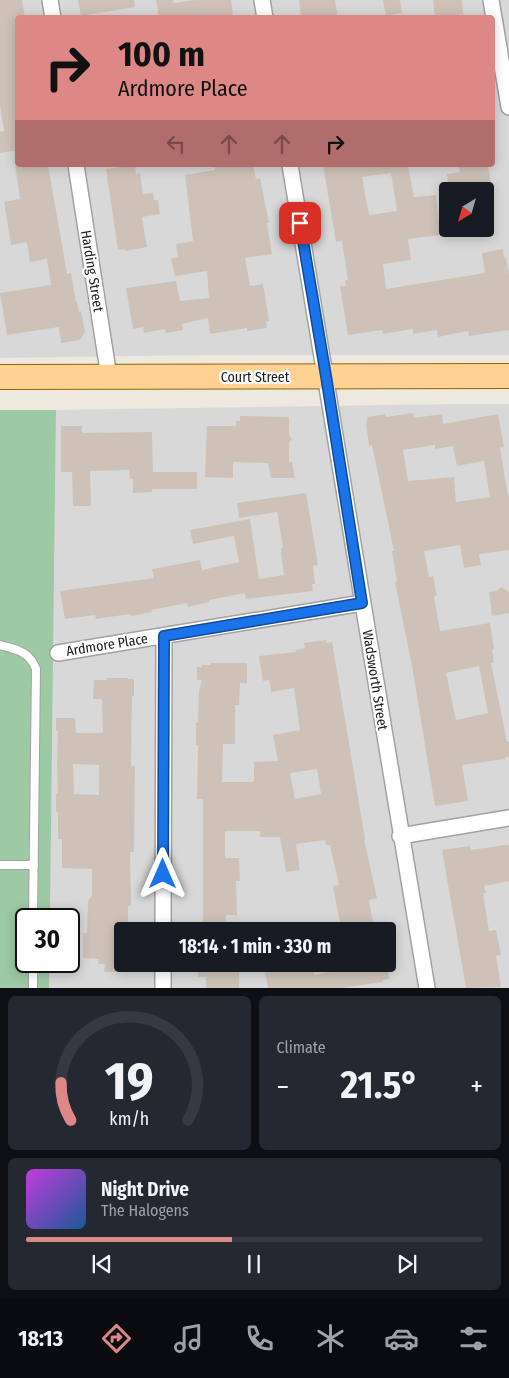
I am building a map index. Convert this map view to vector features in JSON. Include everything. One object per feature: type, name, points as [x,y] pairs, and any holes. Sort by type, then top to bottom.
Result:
[{"type":"main road","name":"Court Street","points":[[0,378],[509,376]]},
{"type":"street","points":[[50,0],[52,15]]},
{"type":"street","points":[[262,0],[264,15]]},
{"type":"street","points":[[491,0],[494,15]]},
{"type":"street","points":[[495,24],[509,107]]},
{"type":"street","name":"Harding Street","points":[[76,167],[108,377]]},
{"type":"street","name":"Wadsworth Street","points":[[290,167],[400,836],[427,988]]},
{"type":"street","name":"Ardmore Place","points":[[58,653],[362,603]]},
{"type":"street","points":[[163,922],[164,636]]},
{"type":"street","points":[[400,836],[509,818]]},
{"type":"street","points":[[163,972],[163,988]]},
{"type":"lane","points":[[0,646],[23,652],[32,659],[36,669],[33,908]]},
{"type":"lane","points":[[0,865],[34,865]]},
{"type":"lane","points":[[33,973],[33,988]]},
{"type":"shaded area","points":[[0,0],[509,0],[509,355],[205,355],[0,358]]},
{"type":"shaded area","points":[[509,404],[509,988],[49,988],[50,973],[80,973],[80,908],[50,908],[56,410]]},
{"type":"green space","points":[[0,410],[56,410],[50,908],[15,908],[15,973],[50,973],[49,988],[0,988]]},
{"type":"building","points":[[0,0],[22,0],[25,15],[15,15],[15,150],[0,153],[0,132],[4,131],[0,107]]},
{"type":"building","points":[[78,0],[134,0],[135,7],[81,15]]},
{"type":"building","points":[[156,0],[173,0],[174,3],[195,0],[231,0],[233,15],[158,15]]},
{"type":"building","points":[[299,0],[335,0],[338,15],[301,15]]},
{"type":"building","points":[[383,0],[400,0],[402,13],[386,15]]},
{"type":"building","points":[[433,0],[462,0],[463,14],[435,15]]},
{"type":"building","points":[[15,167],[48,167],[67,274],[71,273],[76,302],[79,312],[81,311],[85,332],[80,340],[61,343],[59,327],[7,335],[0,293],[51,285],[47,259],[30,262],[27,242],[11,245],[4,202],[20,199]]},
{"type":"building","points":[[135,167],[136,174],[140,173],[143,194],[153,193],[154,200],[158,200],[160,214],[142,217],[147,247],[125,251],[125,249],[118,250],[106,169]]},
{"type":"building","points":[[215,167],[253,167],[256,179],[260,178],[269,223],[267,223],[272,254],[245,258],[250,286],[263,284],[269,321],[266,321],[267,328],[247,331],[247,328],[210,334],[208,318],[182,324],[183,330],[166,333],[165,329],[144,333],[143,327],[133,329],[126,288],[176,281],[180,301],[209,298],[207,271],[175,276],[171,259],[178,257],[176,244],[193,241],[185,175],[215,170]]},
{"type":"building","points":[[323,167],[408,167],[414,197],[436,195],[439,235],[408,239],[411,260],[383,264],[386,289],[485,273],[482,253],[503,249],[509,274],[509,330],[469,336],[468,331],[438,337],[437,330],[413,334],[413,329],[383,334],[382,330],[348,335],[340,286],[346,286],[345,280],[348,280],[342,241],[336,242]],"holes":[[[391,173],[397,211],[369,215],[362,177]]]},
{"type":"building","points":[[459,167],[488,167],[491,182],[448,182],[447,174],[460,172]]},
{"type":"building","points":[[413,413],[414,418],[442,414],[443,424],[498,414],[504,447],[500,448],[509,494],[509,550],[479,554],[481,565],[464,568],[460,545],[424,551],[429,577],[433,576],[437,596],[434,596],[440,631],[490,623],[494,649],[492,649],[494,663],[491,663],[507,742],[509,742],[509,757],[462,765],[468,801],[435,806],[412,666],[395,582],[397,582],[392,551],[394,551],[372,445],[369,446],[367,417],[385,414],[386,417]],"holes":[[[435,445],[435,449],[453,446],[457,466],[484,461],[490,497],[456,502],[454,477],[408,481],[403,450]],[[479,666],[488,713],[456,720],[446,673]]]},
{"type":"building","points":[[240,416],[289,417],[289,435],[292,439],[289,442],[289,462],[292,462],[295,478],[271,478],[268,463],[233,462],[233,478],[205,477],[207,426],[236,426],[236,421],[240,421]]},
{"type":"building","points":[[61,426],[82,426],[82,433],[152,432],[153,472],[197,472],[197,489],[152,489],[152,492],[133,493],[133,479],[130,479],[129,470],[90,471],[91,506],[73,506],[72,472],[61,472]]},
{"type":"building","points":[[306,493],[318,565],[313,566],[315,584],[312,584],[313,591],[246,599],[245,593],[209,600],[209,602],[188,607],[187,603],[131,616],[130,614],[96,619],[95,615],[65,619],[60,591],[154,578],[152,569],[200,560],[202,570],[239,562],[234,536],[193,544],[190,530],[250,519],[259,579],[284,575],[281,554],[281,548],[283,548],[277,512],[239,518],[237,503]]},
{"type":"building","points":[[501,587],[509,592],[509,613],[492,616],[489,592],[497,591]]},
{"type":"building","points":[[326,640],[326,643],[332,642],[364,839],[377,898],[369,900],[373,922],[340,922],[333,886],[339,885],[330,845],[326,845],[325,840],[296,844],[300,870],[286,872],[280,837],[260,837],[260,831],[225,831],[225,858],[239,858],[240,881],[236,881],[237,915],[226,915],[226,922],[203,922],[203,799],[197,799],[198,745],[196,745],[196,723],[198,723],[199,691],[202,680],[197,680],[197,667],[210,665],[210,663],[247,663],[247,683],[240,683],[239,705],[235,705],[235,744],[223,744],[222,782],[254,782],[254,762],[278,761],[273,735],[300,730],[294,688],[271,692],[269,680],[263,681],[259,656],[296,652],[296,650],[305,648],[304,643]],"holes":[[[317,769],[321,794],[295,799],[290,773]]]},
{"type":"building","points":[[107,678],[134,679],[131,766],[135,766],[134,852],[130,852],[131,906],[128,906],[128,922],[114,922],[114,972],[104,972],[105,964],[98,964],[99,959],[83,958],[83,933],[87,933],[88,901],[92,895],[92,869],[62,868],[62,839],[58,839],[58,812],[56,812],[56,794],[58,794],[58,731],[56,731],[56,718],[75,718],[76,733],[103,733],[102,699],[93,699],[94,680],[107,680]],"holes":[[[73,764],[99,765],[99,795],[74,794]]]},
{"type":"building","points":[[509,845],[509,881],[484,886],[486,893],[483,893],[489,931],[496,930],[501,955],[496,956],[501,987],[466,988],[442,850],[470,846],[471,850]]},
{"type":"building","points":[[198,972],[239,972],[239,988],[206,988],[206,977],[198,977]]},
{"type":"building","points":[[265,972],[313,972],[314,975],[330,972],[388,972],[389,979],[383,980],[383,982],[342,988],[268,988]]},
{"type":"route","points":[[163,874],[164,636],[362,603],[300,223]]}]
